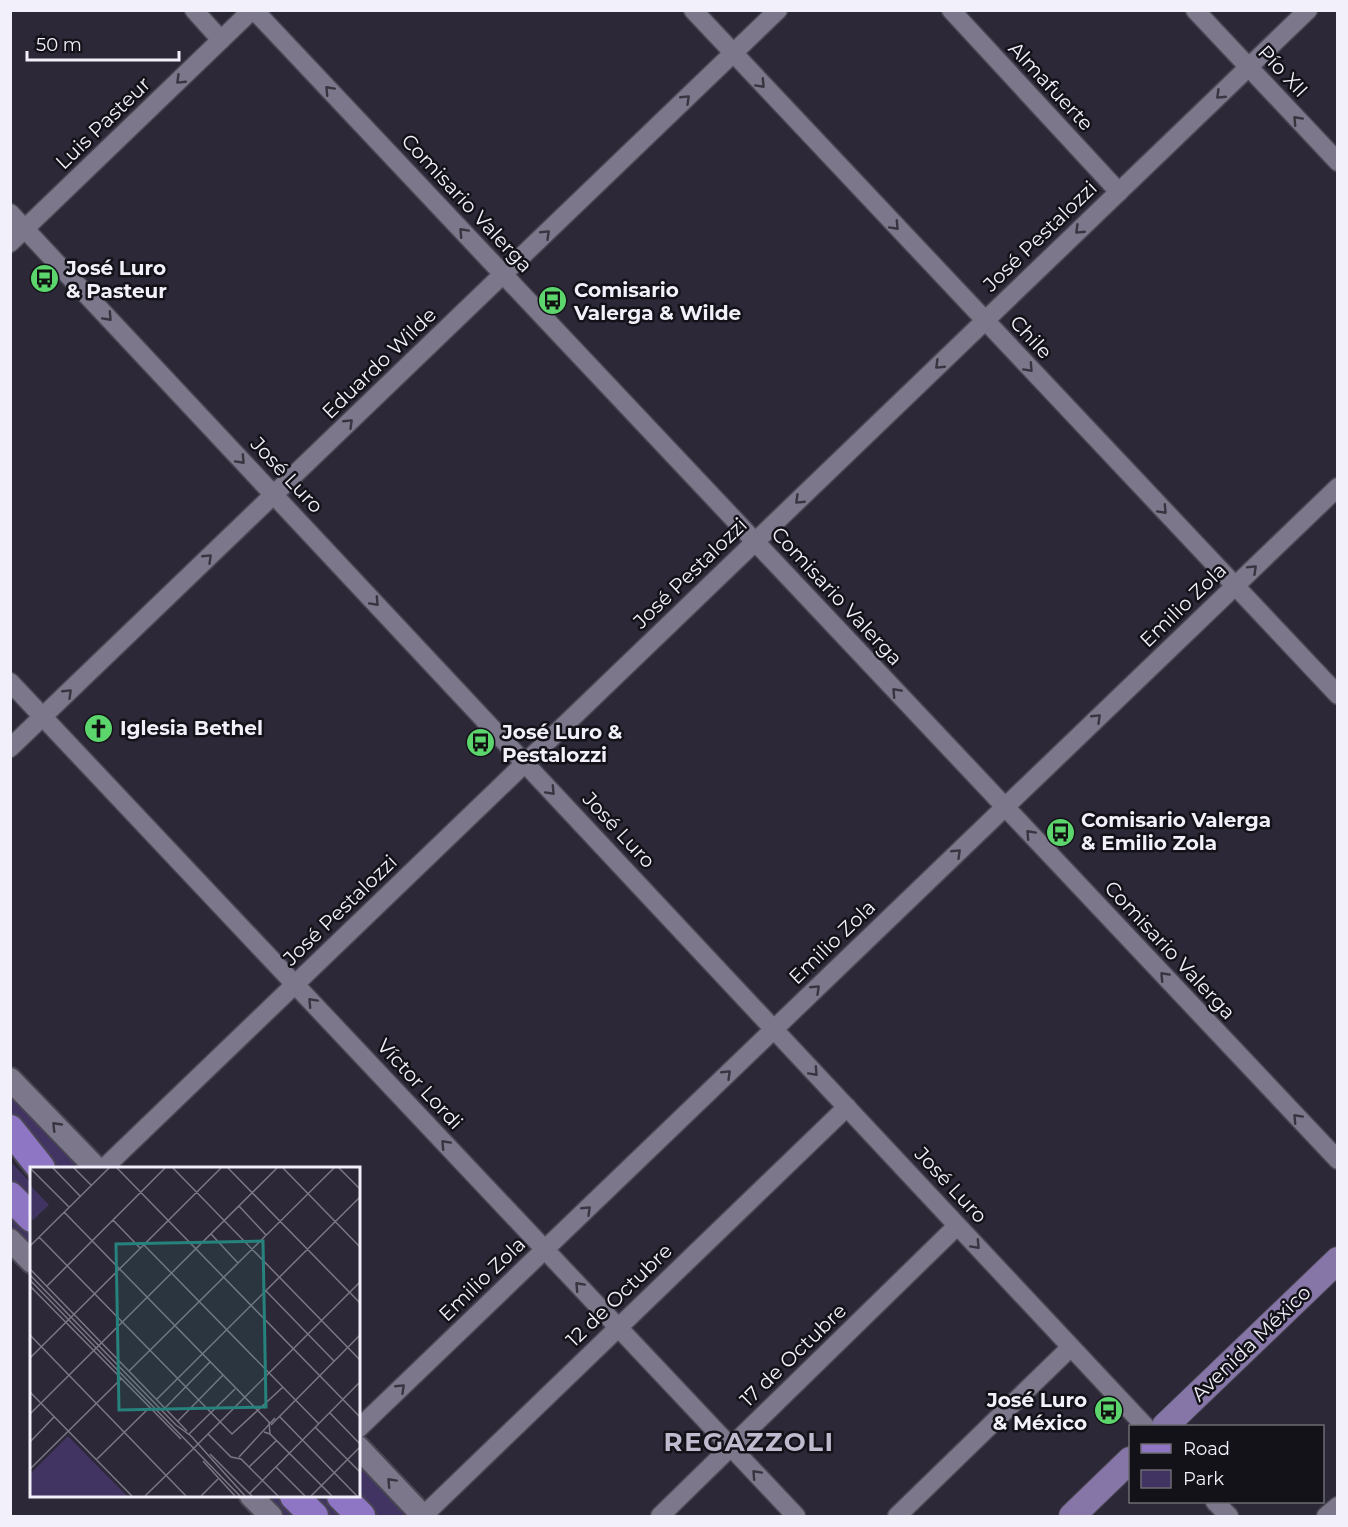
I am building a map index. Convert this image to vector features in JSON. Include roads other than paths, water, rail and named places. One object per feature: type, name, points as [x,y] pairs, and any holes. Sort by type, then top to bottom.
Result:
[{"type":"main road","points":[[10,1129],[40,1167]]},
{"type":"main road","points":[[10,1146],[30,1167]]},
{"type":"main road","points":[[10,1196],[30,1216]]},
{"type":"main road","name":"Avenida México","points":[[1166,1425],[1338,1260]]},
{"type":"main road","points":[[1072,1516],[1129,1462]]},
{"type":"main road","points":[[295,1497],[314,1516]]},
{"type":"main road","points":[[342,1497],[361,1516]]},
{"type":"street","points":[[194,10],[221,40]]},
{"type":"street","name":"Luis Pasteur","points":[[10,243],[253,10]]},
{"type":"street","name":"Comisario Valerga","points":[[253,10],[1338,1160]]},
{"type":"street","name":"Chile","points":[[693,10],[1338,695]]},
{"type":"street","name":"Eduardo Wilde","points":[[10,748],[778,10]]},
{"type":"street","name":"Almafuerte","points":[[951,10],[1119,192]]},
{"type":"street","name":"Pío XII","points":[[1195,10],[1338,162]]},
{"type":"street","name":"José Pestalozzi","points":[[105,1167],[1308,10]]},
{"type":"street","name":"José Luro","points":[[10,213],[1144,1425]]},
{"type":"street","name":"Emilio Zola","points":[[360,1427],[1338,487]]},
{"type":"street","name":"Víctor Lordi","points":[[10,682],[796,1516]]},
{"type":"street","points":[[10,1079],[95,1167]]},
{"type":"street","name":"12 de Octubre","points":[[423,1516],[847,1107]]},
{"type":"street","name":"17 de Octubre","points":[[660,1516],[957,1226]]},
{"type":"street","points":[[897,1516],[1071,1347]]},
{"type":"street","points":[[360,1450],[423,1516]]},
{"type":"street","points":[[252,1497],[271,1516]]},
{"type":"street","points":[[1216,1503],[1229,1516]]},
{"type":"street","points":[[1326,1516],[1338,1506]]},
{"type":"place","name":"José Luro & Pasteur","points":[[45,279]]},
{"type":"place","name":"Comisario Valerga & Wilde","points":[[553,301]]},
{"type":"place","name":"Iglesia Bethel","points":[[99,728]]},
{"type":"place","name":"José Luro & Pestalozzi","points":[[481,743]]},
{"type":"place","name":"Comisario Valerga & Emilio Zola","points":[[1060,832]]},
{"type":"place","name":"José Luro & México","points":[[1108,1411]]},
{"type":"district","name":"REGAZZOLI","points":[[749,1442]]}]
